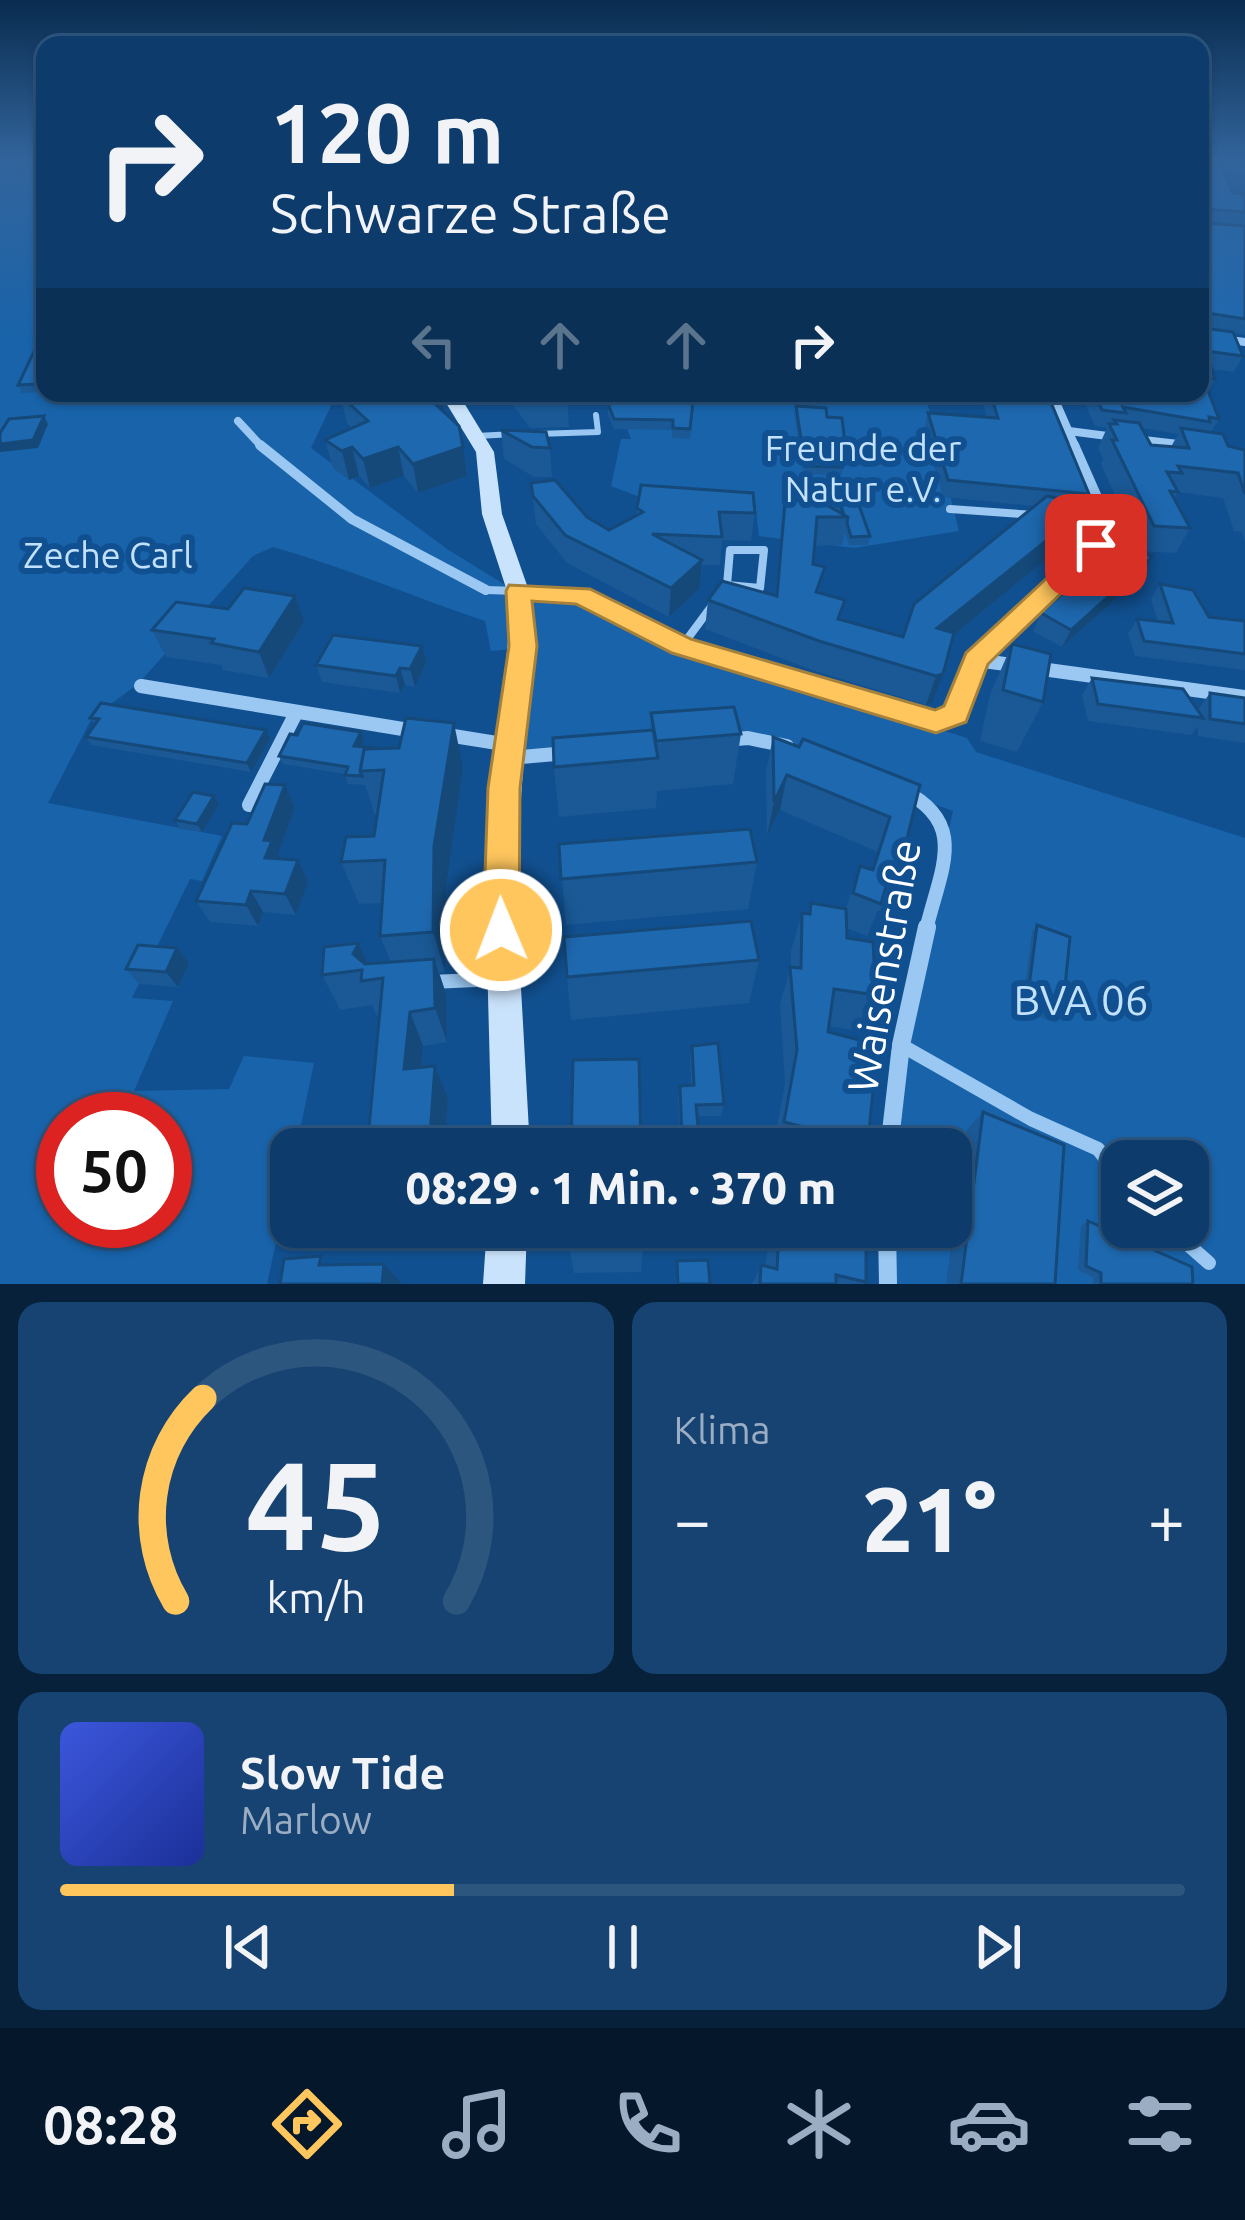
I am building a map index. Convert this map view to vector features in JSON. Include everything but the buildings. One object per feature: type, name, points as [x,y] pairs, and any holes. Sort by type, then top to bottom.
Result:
[{"type":"main road","points":[[455,402],[485,452],[492,514],[518,591],[523,646],[500,865],[510,1128]]},
{"type":"main road","points":[[505,1284],[506,1248]]},
{"type":"street","points":[[1209,337],[1245,342]]},
{"type":"street","points":[[518,591],[580,596],[682,646],[936,722],[956,714],[976,660],[1096,545],[1105,522],[1056,402]]},
{"type":"street","points":[[238,422],[307,488],[427,561],[486,590]]},
{"type":"street","points":[[1069,431],[1201,447]]},
{"type":"street","points":[[976,660],[1245,697]]},
{"type":"street","points":[[141,686],[509,752],[574,753]]},
{"type":"street","points":[[249,805],[296,713]]},
{"type":"street","points":[[705,742],[748,738],[796,749]]},
{"type":"street","name":"Waisenstraße","points":[[878,780],[933,808],[946,827],[901,1045],[891,1128]]},
{"type":"street","points":[[887,1248],[888,1284]]},
{"type":"lane","points":[[476,436],[591,434],[601,428],[596,415]]},
{"type":"lane","points":[[950,509],[1049,516]]},
{"type":"lane","points":[[1064,517],[1105,522]]},
{"type":"lane","points":[[682,646],[727,585],[730,550],[764,550],[760,588],[727,585]]},
{"type":"lane","points":[[486,590],[518,591]]},
{"type":"lane","points":[[417,984],[503,979]]},
{"type":"lane","points":[[901,1045],[1101,1153]]},
{"type":"lane","points":[[1191,1248],[1208,1263]]},
{"type":"green space","name":"Zeche Carl","points":[[0,222],[36,222],[36,402],[333,402],[311,448],[447,549],[517,592],[522,648],[491,651],[485,621],[273,547],[253,556],[138,684],[92,718],[48,803],[222,836],[202,881],[190,879],[132,998],[173,1001],[134,1091],[229,1089],[244,1056],[314,1063],[300,1128],[270,1128],[270,1248],[275,1248],[267,1284],[0,1284]]},
{"type":"green space","name":"Freunde der Natur e.V.","points":[[617,402],[927,402],[959,531],[854,548],[759,536],[755,503],[650,501],[611,486],[621,439],[631,439]]},
{"type":"green space","name":"BVA 06","points":[[519,593],[563,593],[681,649],[967,738],[976,752],[1245,838],[1245,1284],[891,1284],[891,1248],[972,1248],[972,1128],[895,1128],[928,921],[953,811],[756,740],[510,756]]},
{"type":"route","points":[[501,930],[504,788],[523,646],[518,591],[580,596],[682,646],[936,722],[956,714],[976,660],[1096,545]]}]
